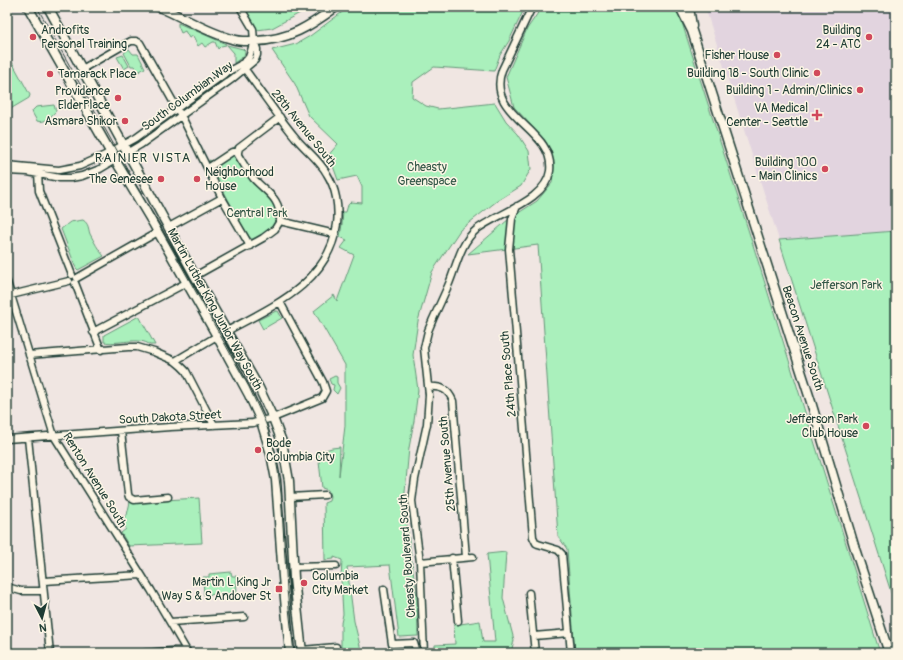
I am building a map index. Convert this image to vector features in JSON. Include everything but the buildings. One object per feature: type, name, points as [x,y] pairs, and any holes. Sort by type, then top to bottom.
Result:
[{"type":"main road","name":"Martin Luther King Junior Way South","points":[[28,7],[217,336],[249,395],[261,421],[271,454],[276,480],[290,653]]},
{"type":"main road","name":"Martin Luther King Junior Way South","points":[[48,7],[195,276],[259,388],[273,418],[282,442],[287,466],[293,567],[302,651]]},
{"type":"main road","points":[[159,7],[222,36],[243,42],[273,39],[294,34],[312,24],[336,7]]},
{"type":"main road","name":"Beacon Avenue South","points":[[680,7],[692,31],[811,402],[861,567],[889,653]]},
{"type":"main road","name":"Beacon Avenue South","points":[[689,7],[692,31]]},
{"type":"street","points":[[240,7],[253,29],[254,41]]},
{"type":"street","name":"Cheasty Boulevard South","points":[[424,653],[420,562],[412,491],[427,424],[428,387],[424,357],[426,341],[433,319],[467,239],[483,224],[517,206],[540,190],[550,170],[548,156],[541,143],[504,103],[500,89],[500,76],[502,70],[532,7]]},
{"type":"street","points":[[82,69],[131,41],[136,41],[142,46],[181,115],[222,198],[250,246]]},
{"type":"street","name":"South Columbian Way","points":[[38,171],[59,170],[80,166],[111,152],[140,145],[243,66],[250,56],[250,50],[254,41]]},
{"type":"street","name":"South Columbian Way","points":[[38,171],[60,178],[77,177],[100,170],[115,160],[136,138],[176,108],[227,72],[243,66]]},
{"type":"street","name":"28th Avenue South","points":[[227,331],[280,302],[303,286],[320,267],[328,252],[337,219],[336,200],[330,179],[319,162],[299,142],[243,66]]},
{"type":"street","points":[[195,276],[250,246],[271,233],[278,226],[280,221],[280,213],[275,199],[255,179],[238,156],[238,152],[239,148],[280,117]]},
{"type":"street","points":[[208,168],[232,152],[238,152]]},
{"type":"street","points":[[7,165],[38,171]]},
{"type":"street","points":[[7,171],[38,171]]},
{"type":"street","points":[[38,171],[39,191],[101,350]]},
{"type":"street","points":[[169,226],[222,198]]},
{"type":"street","name":"24th Place South","points":[[517,206],[512,219],[509,249],[534,540],[538,544],[561,551],[569,633]]},
{"type":"street","points":[[280,221],[334,234]]},
{"type":"street","points":[[9,296],[73,279],[158,232]]},
{"type":"street","name":"Renton Avenue South","points":[[7,282],[9,296],[54,436],[170,622],[187,652]]},
{"type":"street","points":[[93,332],[186,283]]},
{"type":"street","name":"South Dakota Street","points":[[7,439],[214,424],[239,424],[273,418],[322,398],[326,391],[324,382],[280,302]]},
{"type":"street","points":[[175,361],[217,336]]},
{"type":"street","points":[[29,355],[137,347],[154,352],[175,361],[186,371],[214,424]]},
{"type":"street","name":"25th Avenue South","points":[[428,387],[441,387],[445,389],[453,401],[466,557]]},
{"type":"street","points":[[121,431],[129,497],[134,500],[168,497]]},
{"type":"street","points":[[28,438],[50,652]]},
{"type":"street","points":[[290,497],[325,495]]},
{"type":"street","points":[[420,562],[473,556]]},
{"type":"street","points":[[452,558],[458,621]]},
{"type":"street","points":[[293,567],[336,566]]},
{"type":"street","points":[[44,582],[141,575]]},
{"type":"street","points":[[8,588],[21,592],[43,591]]},
{"type":"street","points":[[384,589],[392,644],[414,643],[416,653]]},
{"type":"street","points":[[529,593],[535,653]]},
{"type":"street","points":[[170,622],[244,617]]},
{"type":"street","points":[[534,636],[569,633],[571,653]]},
{"type":"street","points":[[302,651],[336,647]]},
{"type":"street","points":[[145,653],[187,652]]},
{"type":"shaded area","name":"VA Medical Center - Seattle","points":[[705,7],[896,7],[896,231],[779,240]]},
{"type":"green space","points":[[244,7],[311,7],[272,28],[257,30]]},
{"type":"green space","name":"Cheasty Greenspace","points":[[349,7],[525,7],[509,41],[500,55],[494,71],[434,67],[413,82],[412,97],[426,106],[438,109],[495,103],[506,121],[518,134],[529,151],[531,169],[521,186],[497,201],[460,230],[432,272],[418,321],[413,355],[418,390],[409,448],[404,503],[417,599],[418,636],[399,637],[390,565],[347,567],[354,621],[361,650],[417,650],[417,653],[340,653],[341,623],[343,614],[341,579],[342,560],[334,557],[334,559],[325,560],[324,503],[329,501],[330,496],[328,490],[322,488],[318,452],[340,447],[339,476],[345,426],[345,365],[314,311],[334,295],[337,301],[354,255],[341,248],[347,240],[340,237],[343,212],[346,212],[348,205],[351,202],[362,203],[362,187],[357,176],[338,180],[333,166],[326,158],[338,144],[309,116],[295,84],[272,50],[296,44],[310,36]]},
{"type":"green space","points":[[542,7],[677,7],[754,248],[880,653],[575,653],[567,549],[558,536],[538,245],[468,254],[509,219],[537,201],[552,183],[554,164],[545,140],[514,107],[506,77],[527,29]]},
{"type":"green space","points":[[178,23],[226,45],[221,46],[218,49],[215,42],[205,47],[202,43],[198,46],[193,36],[189,38],[185,31],[181,33]]},
{"type":"green space","points":[[227,45],[243,49],[245,51],[244,56],[234,63],[234,53]]},
{"type":"green space","points":[[129,49],[133,54],[138,54],[145,68],[138,72],[134,66],[131,66],[124,53]]},
{"type":"green space","points":[[7,53],[30,95],[29,98],[7,111]]},
{"type":"green space","points":[[123,55],[129,66],[124,69],[117,57]]},
{"type":"green space","points":[[54,105],[56,111],[50,117],[40,122],[37,121],[32,111],[36,107]]},
{"type":"green space","name":"Central Park","points":[[237,145],[234,150],[234,156],[252,182],[265,192],[275,204],[277,211],[274,225],[270,231],[254,240],[250,238],[239,219],[209,160],[216,161]]},
{"type":"green space","points":[[83,220],[104,256],[78,270],[61,229],[70,222]]},
{"type":"green space","name":"Jefferson Park","points":[[896,231],[896,608],[779,240]]},
{"type":"green space","points":[[278,311],[282,318],[263,329],[258,320]]},
{"type":"green space","points":[[139,316],[155,345],[150,345],[146,342],[140,341],[104,342],[104,335]]},
{"type":"green space","points":[[335,376],[337,377],[337,383],[340,388],[337,394],[333,390],[334,385],[331,384],[329,379]]},
{"type":"green space","points":[[199,498],[202,543],[129,546],[121,533],[126,529],[121,519],[127,515],[130,502]]},
{"type":"green space","points":[[506,552],[503,598],[514,640],[511,653],[435,653],[435,645],[455,644],[454,625],[480,621],[483,642],[495,642],[487,554]]},
{"type":"green space","points":[[231,572],[232,576],[236,576],[237,593],[204,595],[203,577],[209,577],[209,574]]},
{"type":"tram line","points":[[37,7],[249,387],[266,424],[274,449],[281,493],[287,590],[294,653]]},
{"type":"place","name":"Androfits Personal Training","points":[[33,37]]},
{"type":"place","name":"Building 24 - ATC","points":[[869,37]]},
{"type":"place","name":"Fisher House","points":[[777,55]]},
{"type":"place","name":"Building 18 - South Clinic","points":[[817,73]]},
{"type":"place","name":"Tamarack Place","points":[[50,74]]},
{"type":"place","name":"Building 1 - Admin/Clinics","points":[[860,90]]},
{"type":"place","name":"Providence ElderPlace","points":[[118,98]]},
{"type":"place","name":"VA Medical Center - Seattle","points":[[817,115]]},
{"type":"place","name":"Asmara Shikor","points":[[125,121]]},
{"type":"place","name":"Building 100 - Main Clinics","points":[[825,169]]},
{"type":"place","name":"The Genesee","points":[[161,179]]},
{"type":"place","name":"Neighborhood House","points":[[197,179]]},
{"type":"place","name":"Jefferson Park Club House","points":[[866,426]]},
{"type":"place","name":"Bode Columbia City","points":[[258,450]]},
{"type":"place","name":"Columbia City Market","points":[[304,583]]},
{"type":"place","name":"Martin L King Jr Way S & S Andover St","points":[[279,589]]},
{"type":"district","name":"RAINIER VISTA","points":[[143,157]]}]
